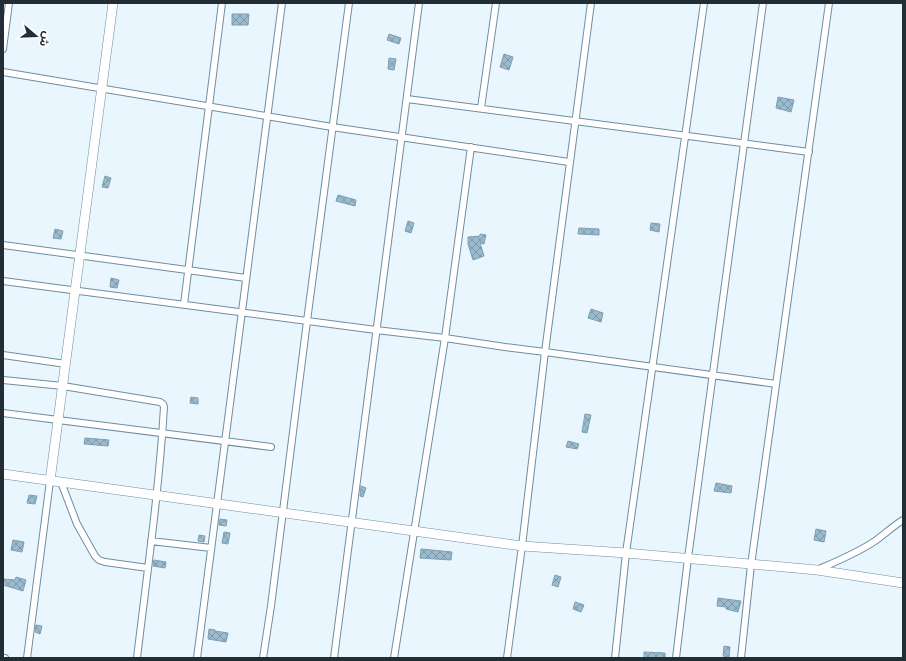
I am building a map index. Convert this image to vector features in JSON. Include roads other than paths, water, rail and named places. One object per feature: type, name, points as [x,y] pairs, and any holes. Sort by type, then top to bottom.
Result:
[{"type":"street","points":[[3,49],[9,3]]},
{"type":"street","points":[[28,658],[113,3]]},
{"type":"street","points":[[184,304],[222,3]]},
{"type":"street","points":[[197,658],[282,3]]},
{"type":"street","points":[[264,658],[349,3]]},
{"type":"street","points":[[334,658],[419,3]]},
{"type":"street","points":[[482,108],[496,3]]},
{"type":"street","points":[[507,658],[545,352],[591,3]]},
{"type":"street","points":[[615,658],[626,553],[704,3]]},
{"type":"street","points":[[676,658],[762,3]]},
{"type":"street","points":[[741,658],[751,565],[829,3]]},
{"type":"street","points":[[3,72],[332,127],[570,162]]},
{"type":"street","points":[[407,99],[809,152]]},
{"type":"street","points":[[394,658],[445,338],[471,147]]},
{"type":"street","points":[[3,245],[246,278]]},
{"type":"street","points":[[3,281],[445,338],[776,384]]},
{"type":"street","points":[[3,355],[66,364]]},
{"type":"street","points":[[3,380],[63,386],[160,402],[163,404],[157,496],[137,658]]},
{"type":"street","points":[[3,413],[271,447]]},
{"type":"street","points":[[3,474],[522,546],[688,558],[817,570],[903,583]]},
{"type":"street","points":[[61,482],[77,524],[95,556],[104,562],[148,568]]},
{"type":"street","points":[[817,570],[853,554],[876,540],[892,526],[903,520]]},
{"type":"street","points":[[151,541],[211,548]]}]
